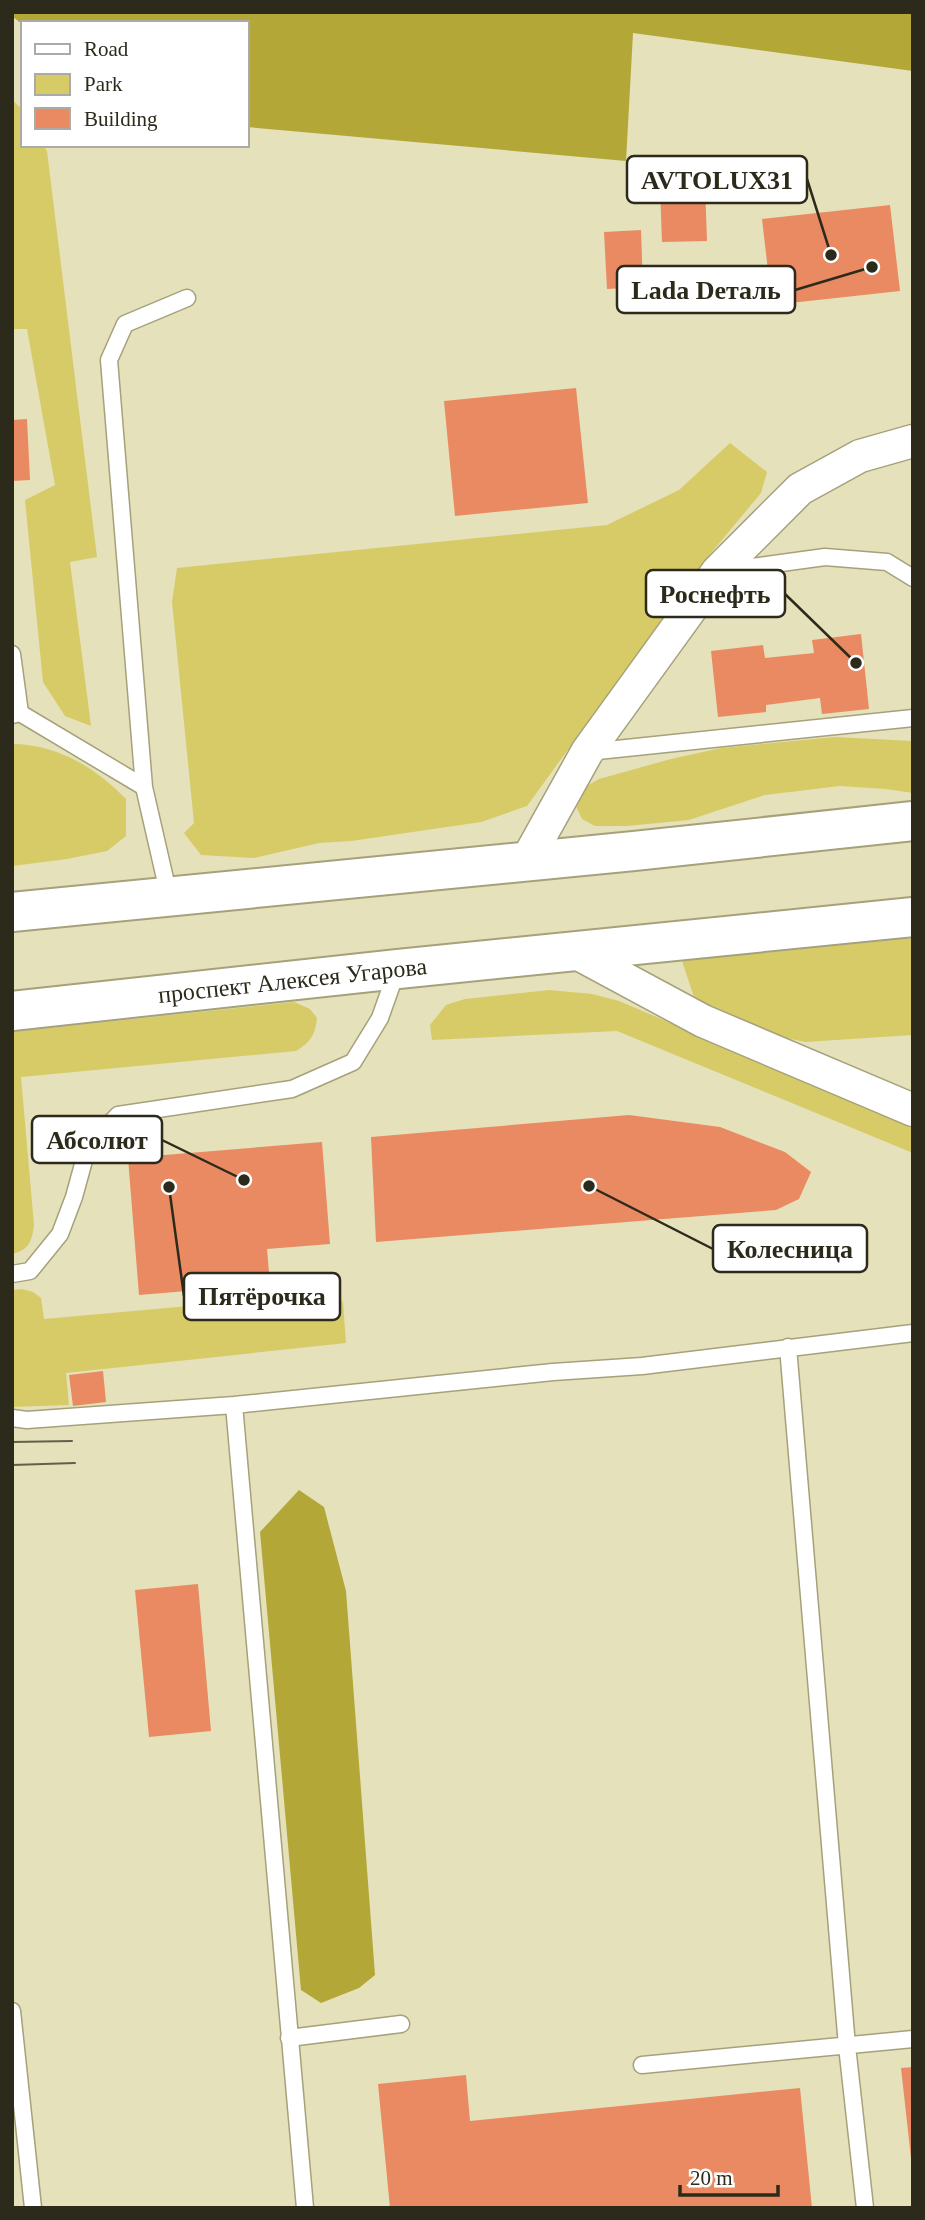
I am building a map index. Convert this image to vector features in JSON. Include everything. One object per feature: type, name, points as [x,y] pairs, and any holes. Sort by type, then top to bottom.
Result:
[{"type":"main road","points":[[12,912],[913,821]]},
{"type":"main road","name":"проспект Алексея Угарова","points":[[12,1011],[913,917]]},
{"type":"street","points":[[527,860],[587,752],[718,571],[800,489],[860,456],[913,441]]},
{"type":"street","points":[[573,951],[703,1021],[904,1102]]},
{"type":"lane","points":[[169,896],[144,788],[109,360],[125,324],[187,298]]},
{"type":"lane","points":[[718,571],[825,556],[887,562],[913,578]]},
{"type":"lane","points":[[12,654],[16,714],[144,788]]},
{"type":"lane","points":[[587,752],[913,718]]},
{"type":"lane","points":[[12,1274],[30,1271],[60,1234],[74,1198],[88,1146],[118,1115],[292,1089],[354,1062],[380,1018],[398,969]]},
{"type":"lane","points":[[12,1418],[27,1420],[234,1405],[515,1376],[642,1366],[913,1334]]},
{"type":"lane","points":[[788,1348],[847,2046],[865,2208]]},
{"type":"lane","points":[[234,1405],[305,2208]]},
{"type":"lane","points":[[12,2011],[33,2208]]},
{"type":"lane","points":[[289,2038],[401,2024]]},
{"type":"lane","points":[[642,2065],[913,2039]]},
{"type":"green space","points":[[12,99],[21,109],[21,147],[44,147],[47,151],[97,557],[70,562],[91,726],[65,716],[43,682],[25,500],[55,485],[27,329],[12,329]]},
{"type":"green space","points":[[730,443],[767,472],[761,493],[711,553],[527,806],[481,822],[351,841],[319,843],[254,858],[201,855],[184,833],[194,823],[172,602],[177,568],[607,525],[679,490]]},
{"type":"green space","points":[[835,737],[913,741],[913,793],[840,786],[765,795],[689,820],[627,826],[595,826],[582,819],[575,804],[583,788],[599,779],[671,759],[721,748]]},
{"type":"green space","points":[[12,744],[45,748],[60,753],[102,777],[126,799],[126,836],[107,851],[12,866]]},
{"type":"green space","points":[[913,938],[913,1035],[805,1042],[773,1035],[712,1010],[694,997],[682,961]]},
{"type":"green space","points":[[549,990],[592,994],[619,1001],[913,1126],[913,1153],[617,1031],[432,1040],[430,1025],[446,1005],[465,999]]},
{"type":"green space","points":[[294,1002],[310,1009],[317,1018],[311,1037],[296,1051],[21,1077],[34,1225],[29,1244],[12,1254],[12,1032]]},
{"type":"green space","points":[[22,1289],[41,1298],[44,1319],[334,1293],[343,1302],[346,1343],[66,1373],[69,1405],[12,1407],[12,1290]]},
{"type":"shaded area","points":[[12,12],[913,12],[913,71],[633,33],[626,161],[248,127],[248,21],[21,21],[21,23],[12,16]]},
{"type":"shaded area","points":[[299,1490],[324,1507],[346,1591],[375,1975],[359,1988],[321,2003],[301,1990],[260,1532]]},
{"type":"building","points":[[705,185],[707,241],[662,242],[660,187]]},
{"type":"building","points":[[890,205],[900,291],[772,305],[762,219]]},
{"type":"building","points":[[641,230],[643,287],[607,289],[604,232]]},
{"type":"building","points":[[576,388],[588,503],[455,516],[444,401]]},
{"type":"building","points":[[27,419],[30,480],[12,481],[12,420]]},
{"type":"building","points":[[861,634],[869,709],[822,714],[820,698],[766,705],[766,712],[718,717],[711,651],[763,645],[765,658],[814,653],[812,640]]},
{"type":"building","points":[[629,1115],[720,1127],[785,1152],[811,1172],[799,1199],[776,1210],[376,1242],[371,1137]]},
{"type":"building","points":[[322,1142],[330,1244],[267,1249],[270,1284],[139,1295],[128,1158]]},
{"type":"building","points":[[103,1371],[106,1402],[73,1406],[69,1375]]},
{"type":"building","points":[[198,1584],[211,1731],[149,1737],[135,1590]]},
{"type":"building","points":[[913,2067],[913,2158],[911,2158],[901,2068]]},
{"type":"building","points":[[466,2075],[470,2121],[800,2088],[812,2208],[390,2208],[378,2084]]},
{"type":"tram line","points":[[12,1442],[72,1441]]},
{"type":"tram line","points":[[12,1465],[75,1463]]},
{"type":"place","name":"AVTOLUX31","points":[[831,255]]},
{"type":"place","name":"Lada Dеталь","points":[[872,267]]},
{"type":"place","name":"Роснефть","points":[[856,663]]},
{"type":"place","name":"Абсолют","points":[[244,1180]]},
{"type":"place","name":"Колесница","points":[[589,1186]]},
{"type":"place","name":"Пятёрочка","points":[[169,1187]]}]
